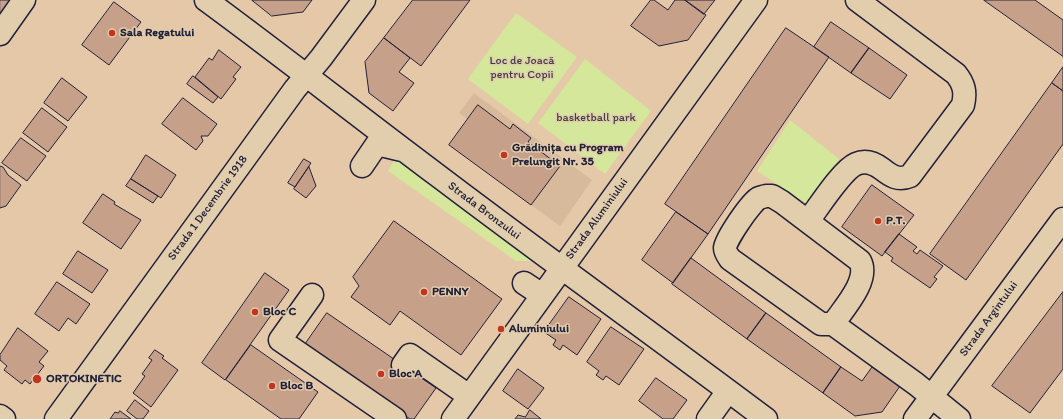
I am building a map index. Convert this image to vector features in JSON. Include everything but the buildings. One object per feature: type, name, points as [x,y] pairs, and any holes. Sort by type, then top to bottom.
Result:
[{"type":"street","points":[[0,34],[24,0]]},
{"type":"street","name":"Strada Bronzului","points":[[206,0],[282,55],[306,76],[561,269],[766,419]]},
{"type":"street","name":"Strada 1 Decembrie 1918","points":[[56,419],[290,96],[364,0]]},
{"type":"street","name":"Strada Aluminiului","points":[[453,419],[756,0]]},
{"type":"street","points":[[808,221],[847,170],[855,164],[864,162],[872,163],[892,176],[902,179],[910,176],[963,105],[966,94],[962,82],[956,74],[857,0]]},
{"type":"street","points":[[362,166],[377,144],[403,150]]},
{"type":"street","points":[[833,324],[862,280],[864,268],[860,261],[808,221],[772,196],[759,198],[752,205],[729,239],[725,248],[730,259],[820,324],[833,324],[959,419]]},
{"type":"street","name":"Strada Argintului","points":[[915,419],[1063,219]]},
{"type":"street","points":[[524,283],[542,295]]},
{"type":"street","points":[[312,295],[280,340],[395,419]]},
{"type":"street","points":[[403,365],[410,355],[469,396]]},
{"type":"street","points":[[708,419],[728,391]]},
{"type":"street","points":[[0,416],[4,419]]},
{"type":"shaded area","points":[[474,93],[592,180],[560,226],[531,205],[549,180],[459,113]]},
{"type":"green space","name":"Loc de Joacă pentru Copii","points":[[516,13],[577,57],[528,124],[468,79]]},
{"type":"green space","name":"basketball park","points":[[585,59],[651,111],[605,174],[538,123]]},
{"type":"green space","points":[[790,120],[839,159],[809,205],[757,171]]},
{"type":"green space","points":[[395,159],[536,261],[516,261],[388,171]]},
{"type":"place","name":"Sala Regatului","points":[[112,33]]},
{"type":"place","name":"Grădinița cu Program Prelungit Nr. 35","points":[[504,155]]},
{"type":"place","name":"P.T.","points":[[878,221]]},
{"type":"place","name":"PENNY","points":[[424,292]]},
{"type":"place","name":"Bloc C","points":[[255,312]]},
{"type":"place","name":"Aluminiului","points":[[501,329]]},
{"type":"place","name":"Bloc A","points":[[381,374]]},
{"type":"place","name":"ORTOKINETIC","points":[[37,379]]},
{"type":"place","name":"Bloc B","points":[[272,386]]}]
